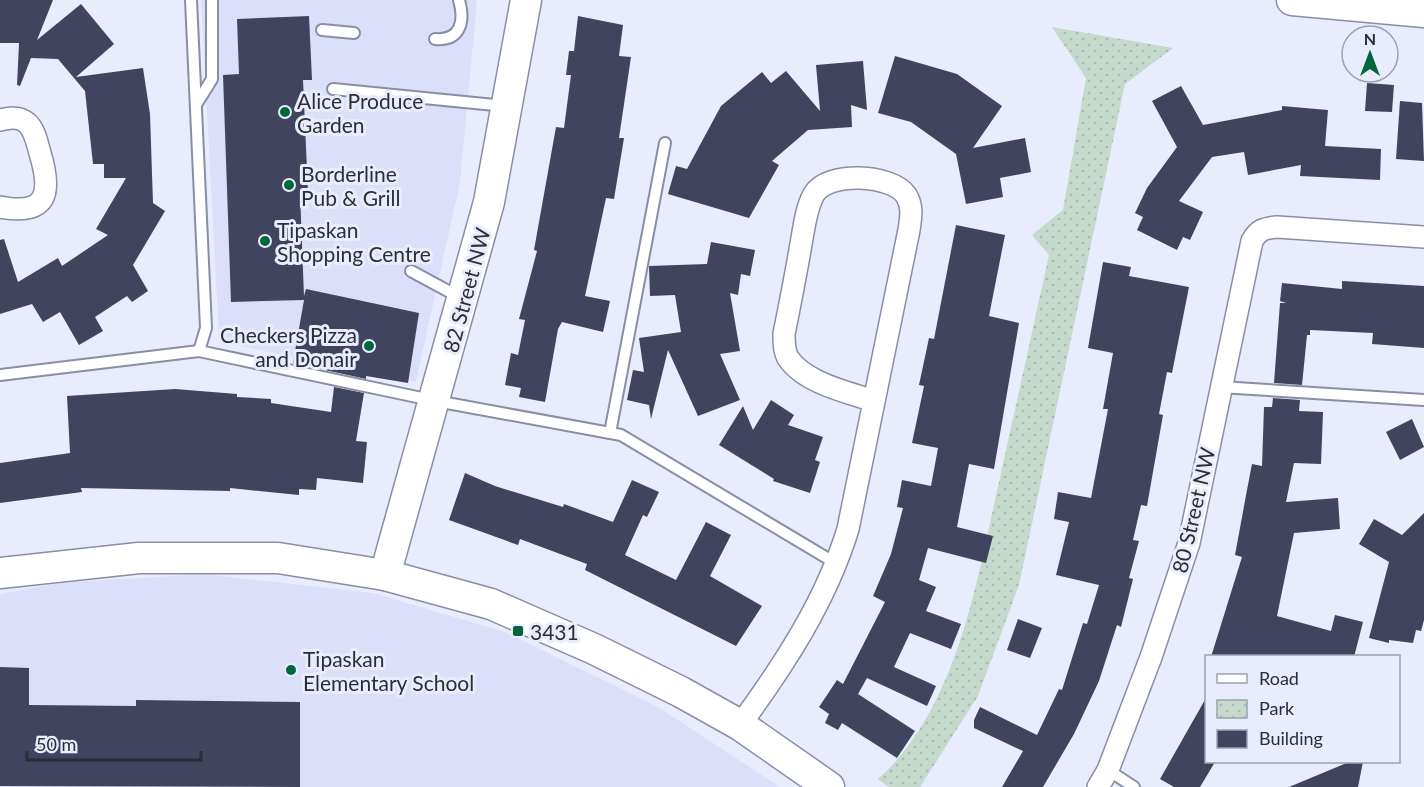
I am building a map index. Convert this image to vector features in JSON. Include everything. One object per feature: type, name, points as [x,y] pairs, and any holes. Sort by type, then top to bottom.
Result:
[{"type":"street","name":"82 Street NW","points":[[385,574],[436,401],[489,202],[509,106],[526,0]]},
{"type":"street","points":[[1292,0],[1424,12]]},
{"type":"street","points":[[0,120],[18,118],[27,123],[34,133],[47,184],[42,201],[35,207],[15,210],[0,207]]},
{"type":"street","points":[[740,725],[788,655],[837,564],[848,529],[874,401],[912,208],[900,188],[884,182],[844,177],[826,182],[814,194],[784,334],[784,348],[788,358],[813,377],[874,401]]},
{"type":"street","name":"80 Street NW","points":[[1103,779],[1150,657],[1189,543],[1220,387],[1252,241],[1256,234],[1265,228],[1424,237]]},
{"type":"street","points":[[0,573],[139,558],[278,558],[385,574],[491,604],[614,658],[740,725],[829,787]]},
{"type":"lane","points":[[191,0],[206,328],[199,351]]},
{"type":"lane","points":[[197,103],[213,79],[212,0]]},
{"type":"lane","points":[[435,39],[445,40],[458,31],[462,19],[459,0]]},
{"type":"lane","points":[[322,30],[354,33]]},
{"type":"lane","points":[[333,89],[509,106]]},
{"type":"lane","points":[[610,433],[665,143]]},
{"type":"lane","points":[[411,271],[464,299]]},
{"type":"lane","points":[[0,375],[199,351],[436,401],[621,435],[837,564]]},
{"type":"lane","points":[[1220,387],[1424,400]]},
{"type":"lane","points":[[1103,779],[1134,787]]},
{"type":"shaded area","points":[[201,0],[477,0],[460,182],[416,382],[230,344],[219,335]]},
{"type":"shaded area","name":"Tipaskan Elementary School","points":[[203,574],[373,593],[505,632],[658,707],[780,787],[0,787],[0,594],[62,583]]},
{"type":"green space","points":[[1052,27],[1173,48],[1125,84],[1019,585],[978,696],[920,787],[889,787],[878,779],[906,749],[928,715],[961,637],[983,553],[1049,255],[1032,235],[1063,210],[1086,78]]},
{"type":"building","points":[[0,0],[53,0],[37,40],[81,4],[114,44],[76,77],[143,68],[150,114],[153,203],[165,211],[133,265],[148,291],[132,302],[127,296],[95,317],[103,331],[79,345],[60,312],[43,322],[32,304],[0,314],[0,240],[4,239],[18,282],[58,258],[62,266],[108,235],[96,229],[126,178],[104,178],[104,164],[93,164],[85,91],[58,59],[31,58],[20,86],[17,85],[19,43],[0,43]]},
{"type":"building","name":"Tipaskan Shopping Centre","points":[[309,16],[312,80],[303,80],[308,192],[300,193],[304,296],[306,289],[419,313],[408,383],[366,376],[366,379],[293,363],[304,300],[231,302],[223,75],[239,74],[237,19]]},
{"type":"building","points":[[578,16],[623,25],[619,56],[631,57],[619,138],[624,138],[614,199],[606,198],[585,296],[610,301],[603,332],[562,322],[558,329],[545,402],[519,397],[521,388],[505,385],[511,353],[518,355],[525,320],[519,319],[537,251],[534,250],[556,127],[564,128],[571,75],[566,75],[569,51],[574,51]]},
{"type":"building","points":[[895,56],[957,74],[1002,106],[973,148],[1025,138],[1031,172],[1000,178],[1003,197],[966,204],[956,154],[911,122],[878,113]]},
{"type":"building","points":[[863,61],[867,110],[851,105],[852,127],[808,130],[772,161],[779,165],[749,218],[668,194],[676,166],[687,169],[721,106],[762,72],[771,83],[786,71],[820,111],[816,65]]},
{"type":"building","points":[[1367,84],[1394,85],[1392,112],[1365,111]]},
{"type":"building","points":[[1181,86],[1203,125],[1282,110],[1282,106],[1328,110],[1325,146],[1381,149],[1380,180],[1300,176],[1301,165],[1248,175],[1244,152],[1212,157],[1179,201],[1203,212],[1190,240],[1183,237],[1177,250],[1137,230],[1143,217],[1135,213],[1147,188],[1177,147],[1152,101]]},
{"type":"building","points":[[1400,101],[1422,103],[1424,161],[1396,159]]},
{"type":"building","points":[[956,225],[1005,235],[989,316],[1019,323],[994,469],[969,464],[957,527],[993,536],[986,563],[928,548],[919,580],[936,587],[926,611],[961,624],[951,649],[910,633],[894,667],[936,686],[927,706],[867,678],[858,694],[915,731],[897,758],[842,723],[838,730],[825,723],[829,714],[819,707],[837,680],[843,684],[885,602],[873,596],[891,554],[903,508],[897,507],[902,480],[931,486],[938,448],[912,443],[924,386],[919,385],[929,338],[934,339]]},
{"type":"building","points":[[711,242],[755,250],[750,276],[741,274],[738,295],[730,293],[740,351],[720,354],[740,400],[698,416],[668,350],[651,419],[649,405],[627,400],[633,370],[644,372],[639,338],[681,332],[675,295],[650,296],[649,266],[707,264]]},
{"type":"building","points":[[1103,262],[1131,267],[1129,276],[1189,287],[1172,373],[1167,372],[1159,414],[1163,415],[1147,506],[1141,505],[1133,540],[1139,541],[1129,578],[1133,579],[1121,627],[1117,625],[1099,681],[1074,734],[1043,787],[1002,787],[1023,751],[974,728],[974,720],[980,707],[1037,735],[1059,689],[1062,690],[1083,623],[1087,624],[1099,585],[1056,575],[1069,522],[1054,519],[1058,492],[1091,498],[1108,409],[1103,409],[1113,353],[1088,348]]},
{"type":"building","points":[[1342,281],[1424,286],[1424,348],[1372,344],[1373,333],[1310,330],[1310,335],[1307,335],[1302,385],[1274,383],[1280,303],[1286,303],[1280,301],[1282,283],[1342,289]]},
{"type":"building","points":[[334,387],[364,393],[356,441],[367,442],[363,483],[317,478],[316,490],[299,489],[299,495],[230,488],[230,491],[81,488],[82,492],[0,503],[0,463],[70,453],[67,396],[175,389],[271,399],[271,403],[331,412]]},
{"type":"building","points":[[1273,398],[1300,400],[1299,411],[1323,412],[1321,464],[1294,463],[1286,502],[1338,498],[1340,529],[1294,533],[1277,616],[1331,631],[1335,615],[1363,622],[1355,655],[1212,655],[1242,557],[1235,555],[1252,464],[1262,466],[1264,407],[1272,407]]},
{"type":"building","points":[[771,400],[794,415],[788,425],[823,437],[815,460],[820,462],[810,493],[773,481],[774,479],[719,445],[743,406],[753,430]]},
{"type":"building","points":[[1412,419],[1424,447],[1400,460],[1386,432]]},
{"type":"building","points":[[465,473],[495,486],[563,507],[564,504],[613,522],[632,480],[659,492],[647,517],[643,515],[625,555],[676,580],[706,522],[731,535],[710,576],[762,606],[736,646],[585,570],[587,564],[520,539],[518,545],[449,520]]},
{"type":"building","points":[[1424,513],[1424,620],[1421,631],[1416,630],[1413,643],[1389,640],[1389,643],[1369,638],[1389,562],[1359,544],[1374,519],[1402,535]]},
{"type":"building","points":[[1018,619],[1042,628],[1030,658],[1007,650]]},
{"type":"building","points":[[0,667],[29,668],[29,705],[136,706],[136,700],[300,702],[300,787],[0,786]]},
{"type":"building","points":[[1205,700],[1205,763],[1214,763],[1200,787],[1174,787],[1160,779]]},
{"type":"building","points":[[1347,763],[1363,763],[1358,787],[1289,787]]},
{"type":"place","name":"Alice Produce Garden","points":[[285,112]]},
{"type":"place","name":"Borderline Pub & Grill","points":[[289,185]]},
{"type":"place","name":"Tipaskan Shopping Centre","points":[[265,241]]},
{"type":"place","name":"Checkers Pizza and Donair","points":[[369,346]]},
{"type":"place","name":"3431","points":[[518,631]]},
{"type":"place","name":"Tipaskan Elementary School","points":[[291,670]]}]
